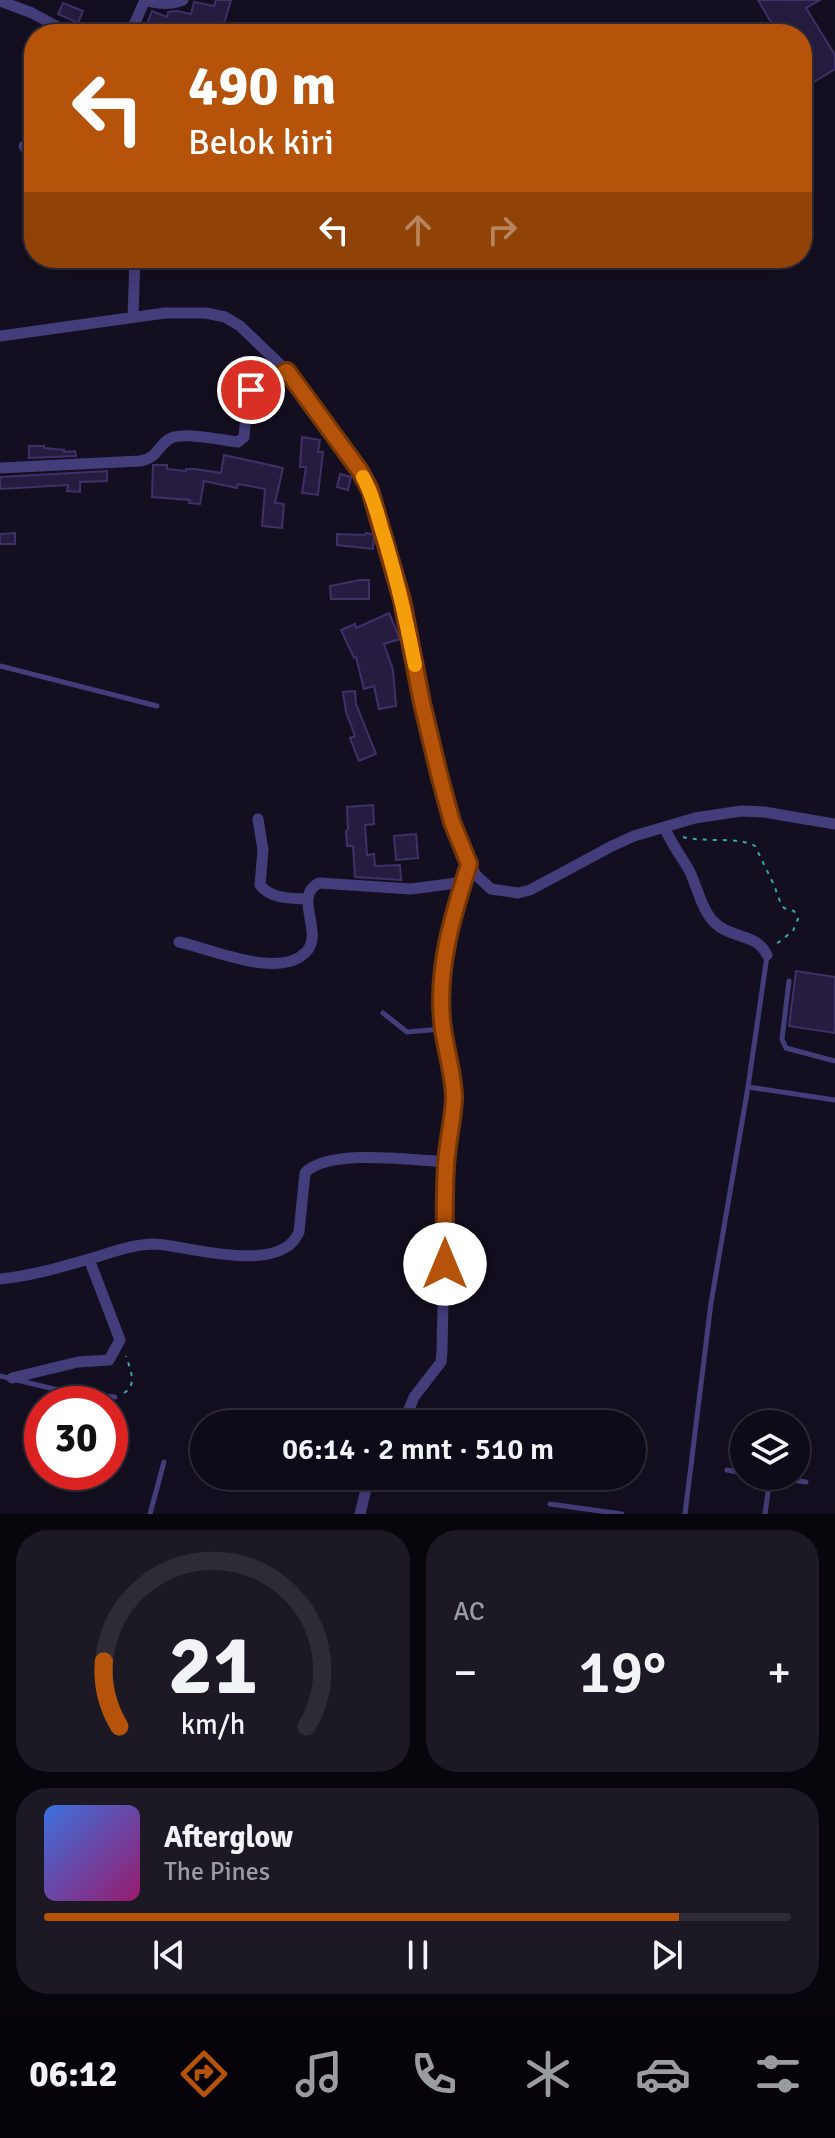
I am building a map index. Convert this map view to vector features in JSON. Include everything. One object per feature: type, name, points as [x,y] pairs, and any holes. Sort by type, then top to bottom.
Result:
[{"type":"street","points":[[134,24],[145,0],[155,4],[183,0]]},
{"type":"street","points":[[0,1],[52,24]]},
{"type":"street","points":[[133,317],[135,268]]},
{"type":"street","points":[[0,336],[165,313],[206,313],[225,317],[240,326],[287,371],[360,471],[370,490],[402,600],[422,703],[452,822],[469,864],[483,884],[491,889],[518,893],[530,890],[634,836],[695,818],[741,811],[835,824]]},
{"type":"street","points":[[0,468],[140,461],[151,459],[166,441],[180,436],[238,442],[244,437],[247,400],[251,390],[287,371]]},
{"type":"street","points":[[258,819],[263,850],[260,885],[266,892],[278,896],[307,899]]},
{"type":"street","points":[[668,827],[671,844],[688,870],[710,918],[719,927],[757,941],[767,955]]},
{"type":"street","points":[[409,1410],[414,1397],[441,1362],[446,1162],[454,1097],[443,1029],[441,990],[444,953],[452,917],[469,864]]},
{"type":"street","points":[[179,942],[270,965],[286,963],[309,948],[312,934],[307,899],[312,887],[319,883],[411,889],[464,882]]},
{"type":"street","points":[[0,1279],[29,1275],[150,1244],[245,1256],[277,1251],[296,1240],[305,1173],[317,1164],[347,1158],[446,1162]]},
{"type":"street","points":[[6,1377],[78,1362],[109,1360],[120,1340],[89,1259]]},
{"type":"street","points":[[360,1514],[366,1490]]},
{"type":"lane","points":[[0,666],[157,706]]},
{"type":"lane","points":[[685,1514],[711,1303],[767,955]]},
{"type":"lane","points":[[789,981],[782,1039],[786,1048],[835,1061]]},
{"type":"lane","points":[[383,1013],[407,1032],[443,1029]]},
{"type":"lane","points":[[748,1087],[835,1098]]},
{"type":"lane","points":[[6,1377],[43,1386]]},
{"type":"lane","points":[[150,1514],[164,1462]]},
{"type":"lane","points":[[765,1514],[766,1490]]},
{"type":"lane","points":[[550,1504],[622,1514]]},
{"type":"path","points":[[668,827],[681,837],[694,840],[740,841],[755,846],[781,904],[794,911],[798,919],[793,931],[773,946],[767,955]]},
{"type":"path","points":[[120,1340],[130,1368],[132,1384],[128,1390]]},
{"type":"building","points":[[216,0],[231,0],[224,24],[147,24],[152,11],[167,17],[168,12],[191,14],[194,2],[214,6]]},
{"type":"building","points":[[758,0],[820,0],[806,8],[835,55],[835,69],[812,83],[812,24],[772,24]]},
{"type":"building","points":[[63,3],[83,11],[78,23],[58,14]]},
{"type":"building","points":[[302,437],[320,440],[318,452],[323,452],[318,495],[302,493],[306,467],[300,467]]},
{"type":"building","points":[[29,446],[75,451],[76,456],[29,458]]},
{"type":"building","points":[[224,455],[283,468],[275,503],[284,504],[282,528],[262,526],[265,489],[238,484],[237,488],[204,481],[200,504],[189,503],[190,500],[152,497],[153,465],[221,473]]},
{"type":"building","points":[[107,471],[107,481],[80,482],[80,492],[67,491],[68,485],[0,489],[0,477]]},
{"type":"building","points":[[340,474],[351,477],[348,490],[337,487]]},
{"type":"building","points":[[15,533],[15,544],[0,544],[0,534]]},
{"type":"building","points":[[337,534],[374,535],[373,549],[337,545]]},
{"type":"building","points":[[369,580],[369,599],[331,599],[330,586]]},
{"type":"building","points":[[389,613],[400,639],[384,644],[393,670],[396,706],[379,709],[374,686],[364,689],[356,657],[341,630],[355,624],[356,628]]},
{"type":"building","points":[[355,691],[356,704],[376,754],[359,761],[350,738],[355,736],[343,692]]},
{"type":"building","points":[[373,805],[374,824],[365,825],[367,855],[374,854],[375,866],[400,865],[401,880],[355,877],[353,846],[347,846],[347,807]]},
{"type":"building","points":[[416,834],[418,858],[396,860],[394,836]]},
{"type":"building","points":[[796,971],[835,977],[835,1033],[789,1026]]},
{"type":"slow traffic","points":[[363,477],[389,549],[415,665]]},
{"type":"route","points":[[251,390],[287,371],[360,471],[370,490],[402,600],[439,774],[452,822],[469,864],[444,953],[441,990],[441,1016],[454,1097],[446,1162],[445,1264]]}]
